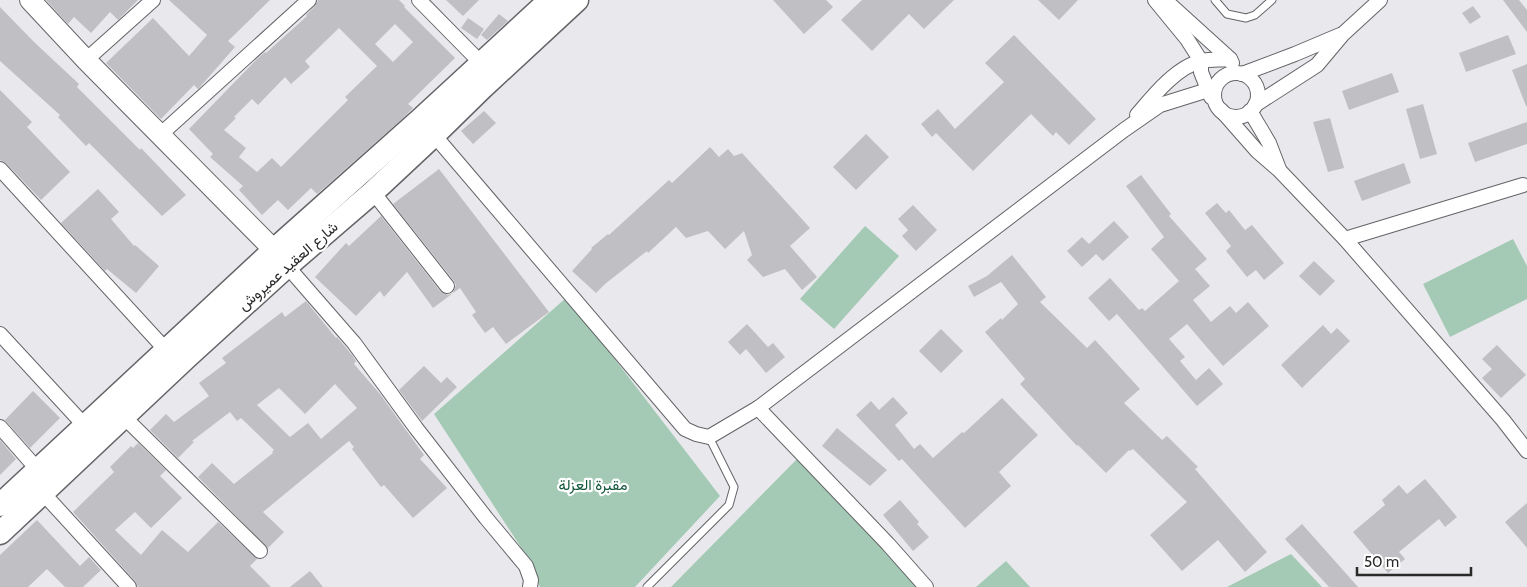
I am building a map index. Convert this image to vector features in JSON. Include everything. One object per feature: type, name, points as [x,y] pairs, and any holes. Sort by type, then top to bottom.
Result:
[{"type":"main road","name":"شارع العقيد عميروش","points":[[0,505],[166,350],[281,258],[373,192],[481,63],[550,0]]},
{"type":"main road","name":"شارع العقيد عميروش","points":[[0,533],[186,357],[281,258],[427,127],[482,88],[577,0]]},
{"type":"street","points":[[30,0],[86,60],[281,258],[354,343],[416,428],[526,566],[531,580],[530,587]]},
{"type":"street","points":[[86,60],[153,0]]},
{"type":"street","points":[[160,135],[309,0]]},
{"type":"street","points":[[419,0],[481,63]]},
{"type":"street","points":[[1155,0],[1187,39],[1201,61],[1202,72],[1208,90],[1218,107],[1257,151],[1279,170],[1345,240],[1503,420],[1527,450]]},
{"type":"street","points":[[1164,0],[1230,60],[1240,73],[1253,80],[1258,99],[1253,108]]},
{"type":"street","points":[[1343,34],[1296,54],[1223,77],[1215,89],[1214,96],[1218,107],[1232,116],[1238,116],[1253,108],[1317,65],[1343,34],[1380,0]]},
{"type":"street","points":[[1124,130],[1156,92],[1188,67],[1201,61],[1230,60]]},
{"type":"street","points":[[427,127],[685,429],[709,437],[758,408],[1124,130],[1160,105],[1208,90]]},
{"type":"street","points":[[1253,108],[1279,170]]},
{"type":"street","points":[[0,169],[166,350]]},
{"type":"street","points":[[1345,240],[1523,185]]},
{"type":"street","points":[[373,192],[447,286]]},
{"type":"street","points":[[0,334],[85,426]]},
{"type":"street","points":[[758,408],[926,587]]},
{"type":"street","points":[[124,417],[260,551]]},
{"type":"street","points":[[0,427],[38,470]]},
{"type":"street","points":[[43,493],[129,587]]},
{"type":"lane","points":[[1215,0],[1227,14],[1246,18],[1255,15],[1272,0]]},
{"type":"lane","points":[[647,587],[729,505],[734,487],[709,437]]},
{"type":"green space","points":[[865,226],[899,256],[834,329],[800,299]]},
{"type":"green space","points":[[1513,239],[1527,266],[1527,299],[1450,337],[1423,284]]},
{"type":"green space","name":"مقبرة العزلة","points":[[567,297],[720,496],[635,587],[540,587],[520,546],[434,414]]},
{"type":"green space","points":[[800,456],[917,587],[671,587]]},
{"type":"green space","points":[[1291,554],[1322,587],[1227,587]]},
{"type":"green space","points":[[1006,561],[1030,587],[976,587]]},
{"type":"building","points":[[46,0],[138,0],[118,20],[110,12],[91,33],[74,17],[68,24]]},
{"type":"building","points":[[169,0],[270,0],[228,41],[235,47],[200,87],[198,89],[194,85],[161,119],[106,63],[153,18],[189,56],[207,35]]},
{"type":"building","points":[[318,0],[399,0],[455,58],[408,104],[413,108],[401,120],[317,194],[311,188],[288,210],[278,200],[262,215],[239,190],[243,186],[210,157],[213,154],[189,129],[256,60],[307,16]],"holes":[[[395,24],[413,42],[393,62],[375,44]],[[339,28],[377,66],[345,97],[348,100],[281,167],[272,158],[257,172],[239,157],[246,148],[224,130],[252,99],[258,105],[285,77],[291,84],[310,67],[305,61]]]},
{"type":"building","points":[[446,0],[479,0],[463,16]]},
{"type":"building","points":[[773,0],[826,0],[833,7],[804,34]]},
{"type":"building","points":[[862,0],[954,0],[924,29],[909,14],[872,51],[841,20]]},
{"type":"building","points":[[1038,0],[1078,0],[1059,20]]},
{"type":"building","points":[[1503,0],[1519,0],[1527,10],[1527,32]]},
{"type":"building","points":[[1473,6],[1481,17],[1470,24],[1462,13]]},
{"type":"building","points":[[0,7],[79,84],[77,87],[140,150],[141,148],[186,195],[162,216],[89,143],[86,146],[58,117],[60,115],[0,61]]},
{"type":"building","points":[[499,14],[508,21],[487,40],[481,35]]},
{"type":"building","points":[[468,18],[484,29],[477,39],[461,28]]},
{"type":"building","points":[[1014,35],[1096,119],[1069,145],[1056,132],[1053,136],[1031,114],[973,171],[936,133],[932,137],[921,124],[938,109],[955,129],[1004,82],[985,63]]},
{"type":"building","points":[[1508,35],[1516,54],[1466,72],[1459,53]]},
{"type":"building","points":[[1527,64],[1527,106],[1526,106],[1512,70]]},
{"type":"building","points":[[1392,73],[1399,92],[1349,110],[1342,91]]},
{"type":"building","points":[[0,90],[32,122],[27,127],[70,172],[41,200],[6,163],[0,160]]},
{"type":"building","points":[[1423,104],[1437,154],[1420,159],[1406,109]]},
{"type":"building","points":[[484,111],[496,123],[473,144],[461,131]]},
{"type":"building","points":[[1330,118],[1344,168],[1328,172],[1313,122]]},
{"type":"building","points":[[1527,122],[1527,144],[1475,162],[1468,143]]},
{"type":"building","points":[[866,134],[889,157],[856,190],[833,167]]},
{"type":"building","points":[[710,147],[719,157],[728,149],[734,156],[742,153],[810,228],[790,246],[817,277],[802,290],[785,269],[763,277],[747,260],[752,255],[744,231],[725,249],[708,231],[686,238],[676,227],[648,253],[647,251],[596,293],[572,271],[591,248],[609,235],[669,180],[672,183]]},
{"type":"building","points":[[1404,163],[1411,183],[1362,201],[1354,181]]},
{"type":"building","points":[[439,169],[549,312],[506,344],[493,327],[485,333],[472,315],[476,312],[460,288],[433,308],[407,272],[384,297],[380,291],[356,316],[315,277],[346,243],[349,246],[381,216],[440,291],[448,295],[453,293],[456,285],[454,281],[393,204]]},
{"type":"building","points":[[1141,175],[1171,214],[1169,216],[1207,259],[1195,269],[1210,286],[1193,300],[1211,322],[1230,306],[1236,313],[1248,302],[1269,326],[1223,366],[1187,324],[1169,339],[1185,357],[1180,361],[1196,380],[1209,368],[1223,384],[1197,406],[1117,314],[1109,321],[1088,298],[1110,278],[1139,310],[1142,308],[1145,311],[1179,281],[1151,249],[1164,237],[1126,186]]},
{"type":"building","points":[[98,189],[119,212],[111,219],[134,246],[159,266],[136,293],[107,269],[105,271],[61,223]]},
{"type":"building","points":[[1217,203],[1226,213],[1229,210],[1245,230],[1252,225],[1284,263],[1264,280],[1256,270],[1247,277],[1226,251],[1231,246],[1205,213]]},
{"type":"building","points":[[913,205],[937,230],[916,251],[902,236],[908,230],[898,219]]},
{"type":"building","points":[[1114,221],[1129,237],[1103,261],[1096,254],[1082,267],[1067,251],[1082,237],[1089,244]]},
{"type":"building","points":[[1012,255],[1046,297],[1040,302],[1087,348],[1095,340],[1140,389],[1124,403],[1162,440],[1167,436],[1198,467],[1195,469],[1267,552],[1245,572],[1218,540],[1182,571],[1150,535],[1187,502],[1133,449],[1129,450],[1106,473],[1077,446],[1020,384],[1025,379],[985,332],[1001,318],[1002,320],[1018,304],[1001,282],[974,297],[968,286],[987,276]]},
{"type":"building","points":[[1314,261],[1335,281],[1320,296],[1299,276]]},
{"type":"building","points":[[306,301],[352,355],[356,361],[354,364],[380,394],[424,455],[420,459],[447,488],[413,518],[384,485],[381,487],[352,449],[354,447],[349,441],[263,512],[284,532],[268,548],[198,477],[212,463],[234,484],[273,453],[274,450],[241,418],[237,421],[230,412],[192,441],[194,442],[178,458],[150,430],[166,414],[174,422],[209,396],[199,383],[226,363],[222,358],[282,312],[285,317]],"holes":[[[335,384],[357,408],[321,439],[308,423],[290,437],[257,405],[279,388],[305,414]]]},
{"type":"building","points":[[747,324],[768,347],[773,343],[785,357],[766,373],[746,349],[740,355],[728,342]]},
{"type":"building","points":[[1323,325],[1331,334],[1337,328],[1350,341],[1302,388],[1281,365]]},
{"type":"building","points":[[941,329],[963,351],[941,373],[919,351]]},
{"type":"building","points":[[1497,345],[1526,375],[1501,398],[1482,378],[1492,369],[1482,359]]},
{"type":"building","points":[[424,366],[441,383],[447,377],[457,387],[422,421],[399,390]]},
{"type":"building","points":[[33,391],[60,418],[30,448],[5,420]]},
{"type":"building","points":[[893,397],[908,413],[895,425],[914,449],[920,444],[933,458],[1002,398],[1038,435],[999,472],[1011,486],[965,528],[902,459],[899,461],[856,415],[871,401],[879,410]]},
{"type":"building","points":[[837,428],[887,470],[870,486],[822,446]]},
{"type":"building","points":[[0,440],[16,459],[0,475]]},
{"type":"building","points":[[138,443],[166,470],[160,476],[182,498],[151,528],[135,512],[115,530],[141,555],[162,530],[188,552],[218,522],[257,559],[250,566],[271,587],[138,587],[135,581],[73,512],[114,472],[110,467],[131,446],[133,448]]},
{"type":"building","points":[[1425,479],[1457,517],[1445,527],[1439,519],[1399,552],[1405,559],[1388,573],[1353,532],[1385,505],[1382,500],[1399,485],[1407,494]]},
{"type":"building","points":[[900,500],[929,537],[913,551],[883,515]]},
{"type":"building","points":[[1527,503],[1527,548],[1505,522]]},
{"type":"building","points":[[37,520],[80,566],[89,557],[101,570],[83,587],[65,587],[47,569],[28,587],[0,587],[0,555]]},
{"type":"building","points":[[1302,524],[1358,587],[1329,587],[1285,539]]},
{"type":"building","points":[[310,571],[323,587],[290,587]]}]
